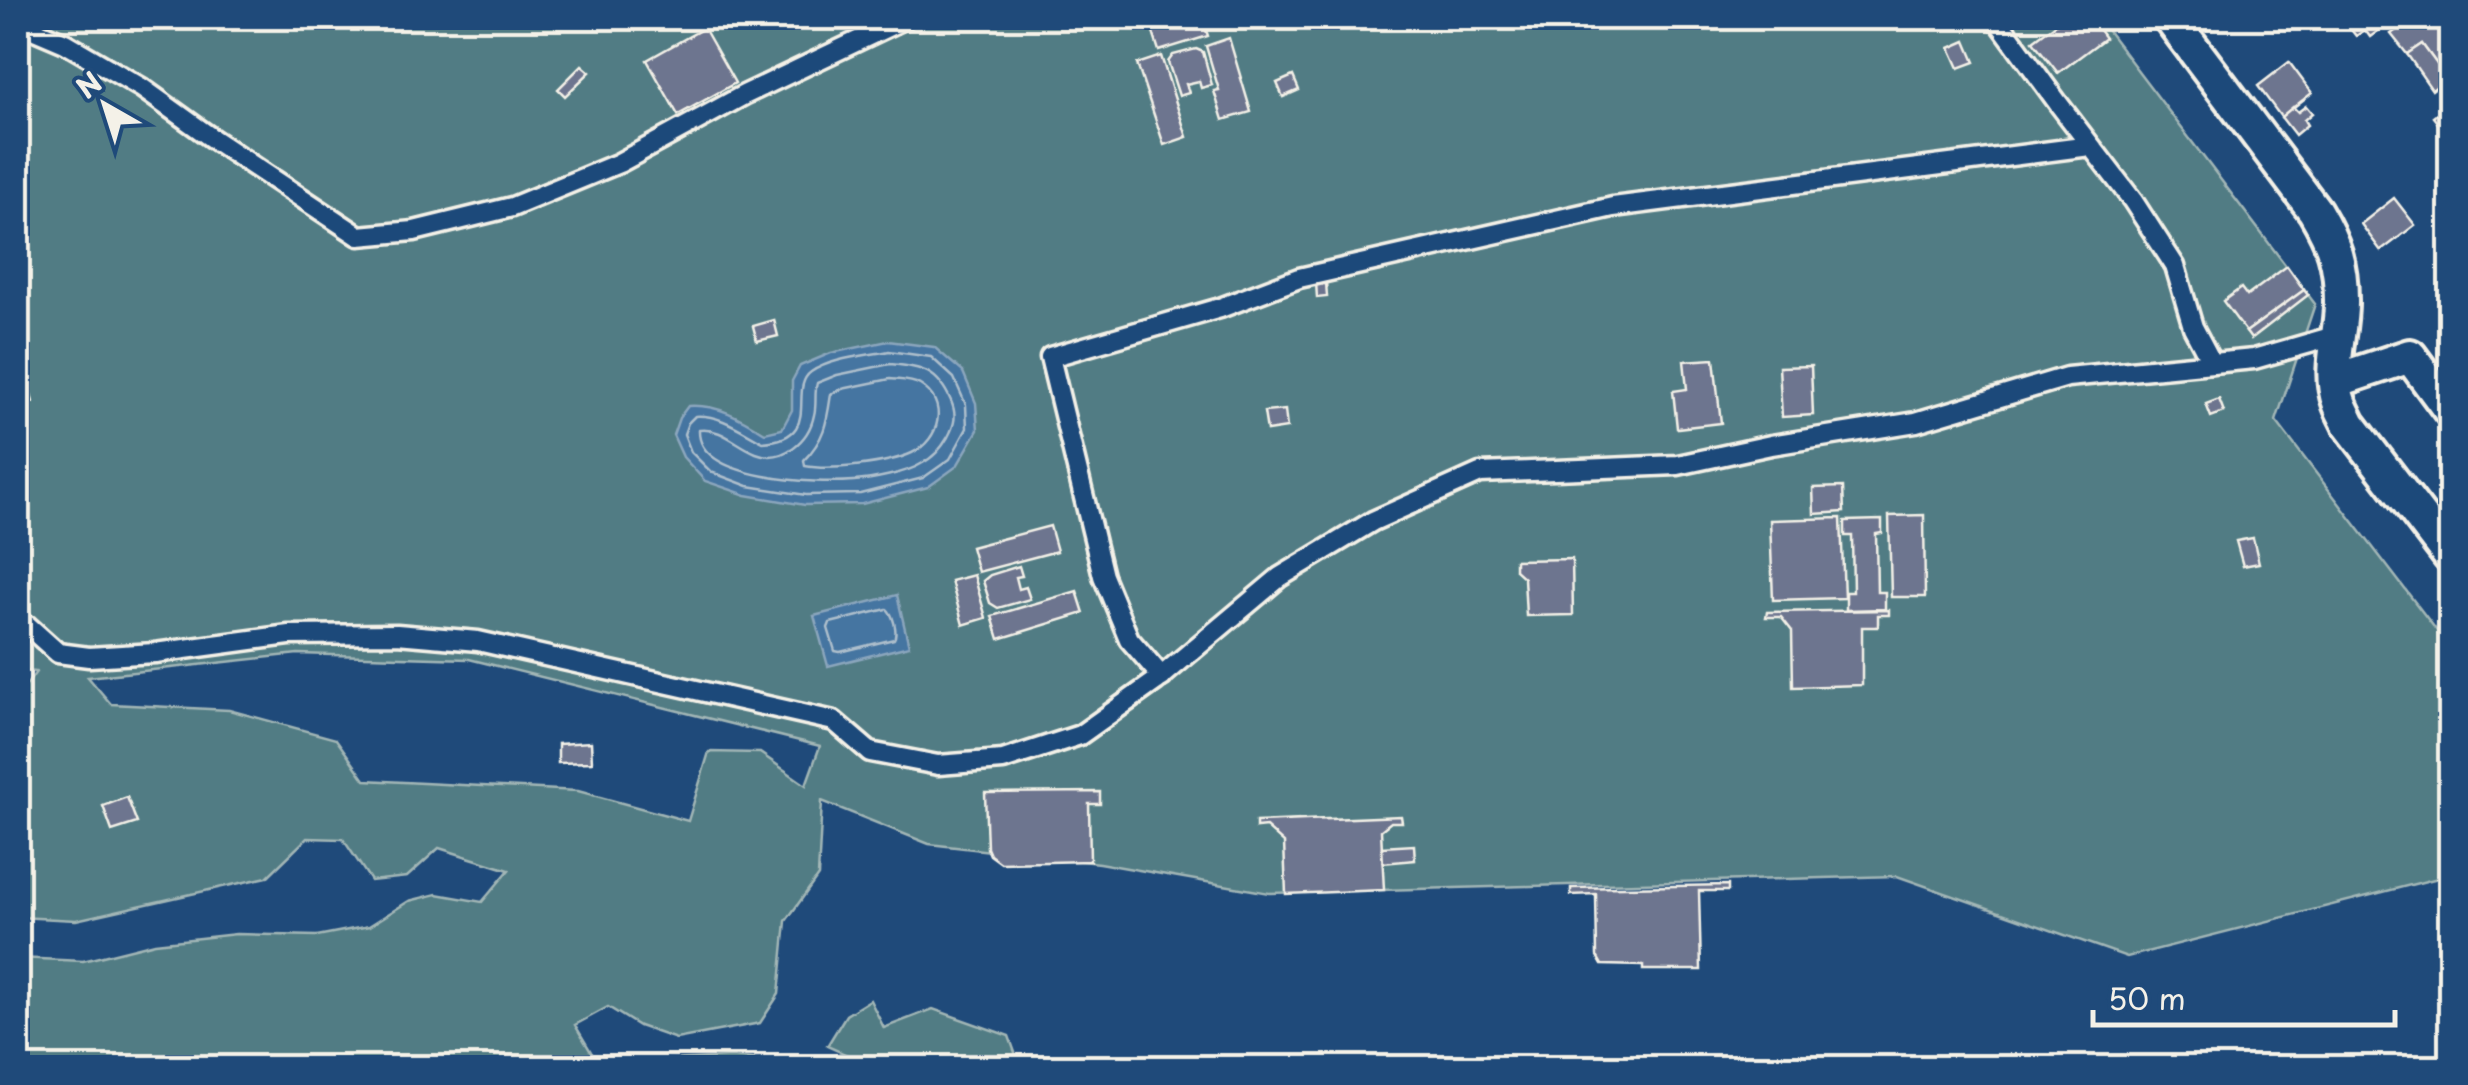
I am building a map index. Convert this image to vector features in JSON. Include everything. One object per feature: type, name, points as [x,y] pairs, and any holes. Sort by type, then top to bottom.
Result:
[{"type":"street","points":[[2170,18],[2315,211],[2332,240],[2342,304],[2335,382],[2338,400],[2349,424],[2450,556]]},
{"type":"street","points":[[2335,382],[2410,356],[2450,410]]},
{"type":"lane","points":[[18,22],[65,43],[142,88],[359,236],[414,231],[512,207],[619,163],[744,95],[906,18]]},
{"type":"lane","points":[[1996,18],[2134,202],[2176,266],[2193,326],[2212,363]]},
{"type":"lane","points":[[1162,677],[1129,639],[1103,576],[1050,357],[1220,308],[1299,278],[1613,207],[2090,146]]},
{"type":"lane","points":[[18,621],[58,653],[89,657],[155,653],[289,635],[397,634],[478,641],[834,721],[870,752],[938,765],[1004,760],[1080,736],[1162,677],[1280,578],[1373,520],[1480,473],[1678,465],[1916,422],[2067,377],[2254,359],[2338,335]]},
{"type":"green space","points":[[18,18],[2098,18],[2315,304],[2276,421],[2450,648],[2450,875],[2127,957],[1897,876],[1269,893],[1099,863],[929,844],[822,801],[818,876],[786,921],[779,994],[760,1023],[676,1039],[639,1026],[608,1007],[575,1025],[600,1067],[18,1067],[18,958],[83,961],[155,943],[236,934],[317,936],[369,926],[409,901],[437,894],[482,902],[509,870],[439,848],[407,877],[371,881],[343,839],[307,838],[267,877],[76,920],[18,917],[18,697],[36,672],[18,670]],"holes":[[[298,654],[469,659],[820,746],[806,785],[760,753],[709,752],[688,821],[578,791],[365,780],[336,739],[229,710],[111,704],[88,677]]]},
{"type":"green space","points":[[870,1000],[884,1028],[933,1009],[1009,1036],[1017,1058],[1015,1067],[874,1067],[827,1046],[846,1015]]},
{"type":"green space","points":[[731,1057],[803,1063],[810,1067],[647,1067],[648,1061]]},
{"type":"water","points":[[888,341],[934,347],[963,372],[976,403],[978,430],[957,466],[928,487],[862,504],[805,505],[746,495],[705,481],[683,457],[673,435],[688,406],[719,410],[765,433],[782,429],[792,410],[792,381],[800,366],[831,353]]},
{"type":"water","points":[[897,595],[909,646],[828,666],[814,616]]},
{"type":"building","points":[[1202,18],[1208,36],[1159,51],[1149,20]]},
{"type":"building","points":[[2064,18],[2090,18],[2105,38],[2058,73],[2033,41]]},
{"type":"building","points":[[2342,18],[2396,18],[2370,37],[2365,30],[2356,36]]},
{"type":"building","points":[[2413,18],[2426,18],[2434,27],[2450,18],[2447,78],[2422,44],[2407,54],[2391,34]]},
{"type":"building","points":[[704,28],[735,83],[678,115],[647,60]]},
{"type":"building","points":[[1229,38],[1251,112],[1223,120],[1206,46]]},
{"type":"building","points":[[1966,41],[1975,62],[1959,68],[1950,48]]},
{"type":"building","points":[[2422,44],[2447,78],[2432,90],[2407,54]]},
{"type":"building","points":[[1196,49],[1203,52],[1212,85],[1201,88],[1199,81],[1186,84],[1189,93],[1179,96],[1168,62],[1173,55]]},
{"type":"building","points":[[1161,56],[1187,137],[1164,145],[1137,64]]},
{"type":"building","points":[[2289,62],[2312,93],[2281,117],[2258,86]]},
{"type":"building","points":[[582,65],[590,72],[565,96],[558,89]]},
{"type":"building","points":[[1293,76],[1299,90],[1283,97],[1277,83]]},
{"type":"building","points":[[2450,104],[2450,120],[2441,127],[2433,117]]},
{"type":"building","points":[[2306,106],[2312,113],[2304,120],[2307,125],[2295,135],[2281,117],[2293,107],[2298,112]]},
{"type":"building","points":[[2394,198],[2415,225],[2381,251],[2361,224]]},
{"type":"building","points":[[2287,266],[2304,290],[2246,332],[2223,301],[2241,288],[2247,296]]},
{"type":"building","points":[[1316,282],[1326,282],[1327,297],[1317,298]]},
{"type":"building","points":[[2304,290],[2308,295],[2251,339],[2246,332]]},
{"type":"building","points":[[774,320],[778,336],[757,341],[753,326]]},
{"type":"building","points":[[2450,352],[2450,381],[2448,383],[2434,364]]},
{"type":"building","points":[[1714,359],[1721,423],[1677,428],[1673,391],[1687,389],[1684,361]]},
{"type":"building","points":[[1811,366],[1813,415],[1782,417],[1779,367]]},
{"type":"building","points":[[26,377],[33,402],[18,406],[18,379]]},
{"type":"building","points":[[2219,399],[2224,412],[2211,417],[2206,404]]},
{"type":"building","points":[[1285,410],[1287,428],[1267,431],[1264,412]]},
{"type":"building","points":[[1843,487],[1844,512],[1814,514],[1813,488]]},
{"type":"building","points":[[1924,515],[1925,597],[1891,597],[1889,516]]},
{"type":"building","points":[[1841,518],[1844,598],[1773,600],[1770,520]]},
{"type":"building","points":[[1882,520],[1882,533],[1876,534],[1877,592],[1885,592],[1885,609],[1846,610],[1846,592],[1853,592],[1852,536],[1845,536],[1845,521]]},
{"type":"building","points":[[1050,526],[1057,551],[978,572],[971,547]]},
{"type":"building","points":[[2253,538],[2259,563],[2243,566],[2236,541]]},
{"type":"building","points":[[1572,559],[1573,615],[1526,616],[1524,578],[1515,570],[1515,560]]},
{"type":"building","points":[[1019,566],[1019,589],[1026,587],[1030,599],[998,608],[990,603],[983,581]]},
{"type":"building","points":[[974,575],[986,618],[963,625],[951,581]]},
{"type":"building","points":[[1077,591],[1084,613],[999,639],[992,616]]},
{"type":"building","points":[[1889,610],[1889,615],[1878,615],[1878,627],[1862,627],[1862,685],[1793,687],[1792,631],[1781,617],[1766,617],[1767,612]]},
{"type":"building","points":[[591,742],[592,762],[558,763],[558,744]]},
{"type":"building","points":[[1100,792],[1100,804],[1089,804],[1090,861],[1001,863],[990,855],[985,793]]},
{"type":"building","points":[[127,797],[137,823],[112,831],[103,806]]},
{"type":"building","points":[[1401,816],[1402,822],[1391,822],[1381,830],[1384,890],[1286,894],[1284,843],[1266,827],[1256,828],[1256,822]]},
{"type":"building","points":[[1414,845],[1415,860],[1383,863],[1382,847]]},
{"type":"building","points":[[1728,885],[1728,891],[1699,891],[1701,970],[1602,965],[1597,956],[1596,894],[1571,895],[1571,888]]}]
